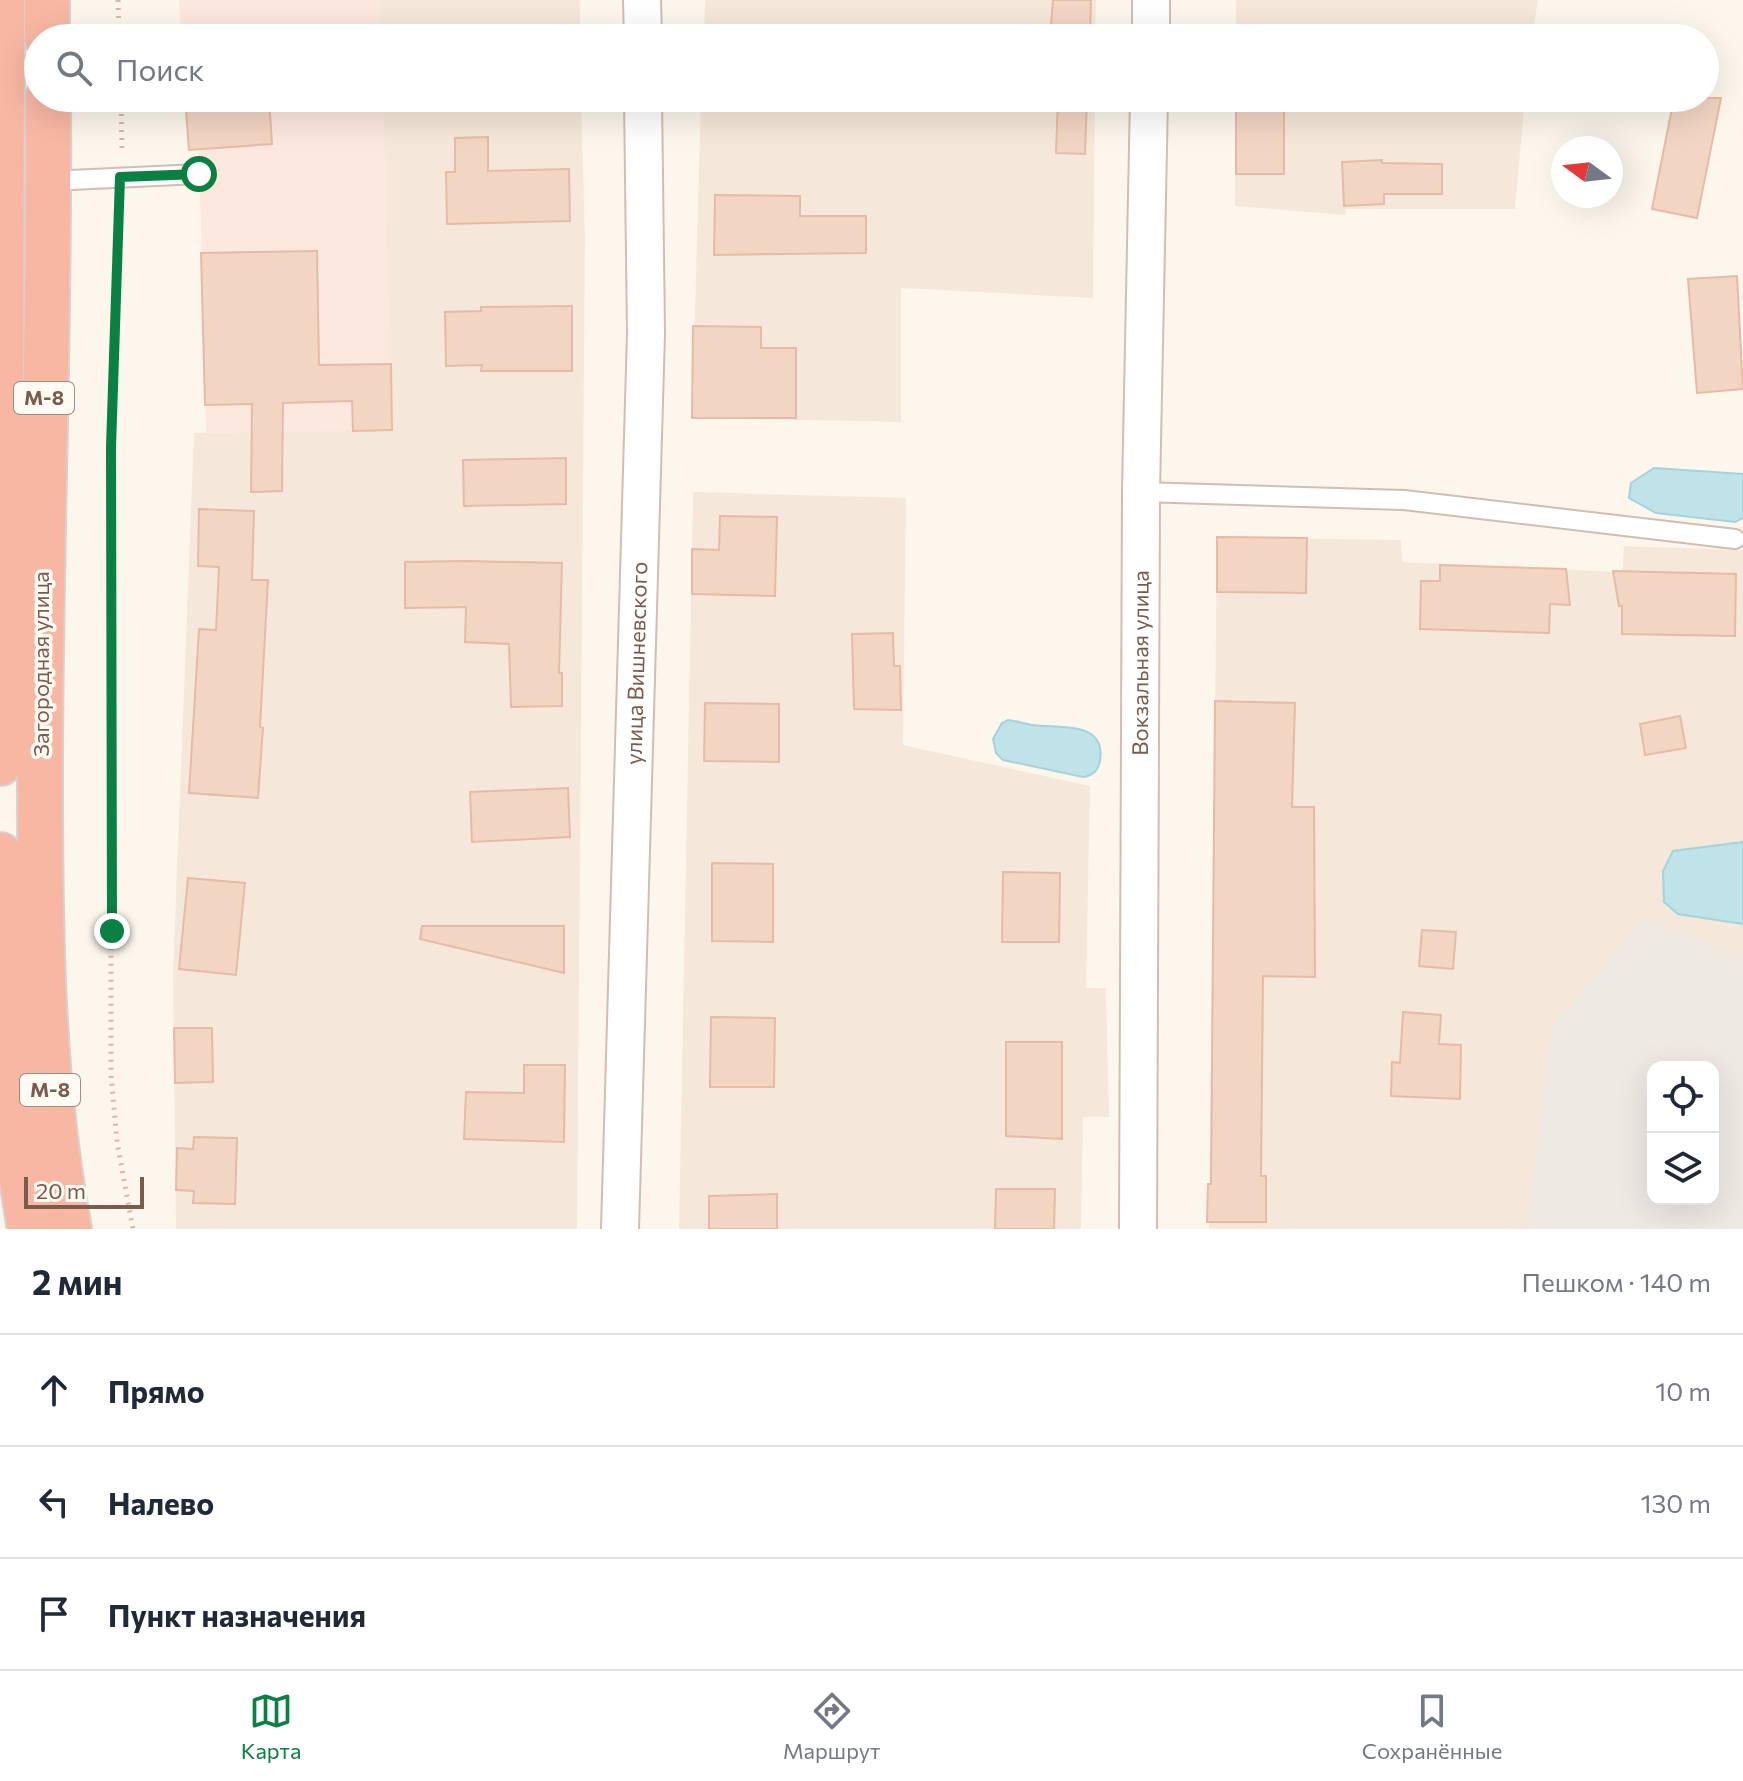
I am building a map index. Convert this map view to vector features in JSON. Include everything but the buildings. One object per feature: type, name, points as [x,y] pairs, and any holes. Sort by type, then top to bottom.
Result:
[{"type":"highway","name":"Загородная улица","points":[[0,763],[2,0]]},
{"type":"highway","points":[[47,0],[47,24]]},
{"type":"highway","name":"Загородная улица","points":[[48,112],[40,697],[42,950],[54,1134],[69,1229]]},
{"type":"highway","name":"М-8","points":[[0,855],[16,1143],[30,1229]]},
{"type":"street","points":[[642,0],[643,24]]},
{"type":"street","points":[[1151,0],[1151,24]]},
{"type":"street","name":"улица Вишневского","points":[[620,1229],[646,333],[643,112]]},
{"type":"street","name":"Вокзальная улица","points":[[1138,1229],[1141,492],[1149,112]]},
{"type":"lane","points":[[49,181],[199,174]]},
{"type":"lane","points":[[1141,492],[1404,500],[1735,539]]},
{"type":"path","points":[[118,0],[119,24]]},
{"type":"path","points":[[121,112],[111,447],[111,1074],[117,1142],[133,1229]]},
{"type":"shaded area","points":[[179,0],[380,0],[381,24],[180,24]]},
{"type":"shaded area","points":[[379,0],[580,0],[580,24],[380,24]]},
{"type":"shaded area","points":[[705,0],[1096,0],[1095,24],[704,24]]},
{"type":"shaded area","points":[[1236,0],[1538,0],[1534,24],[1236,24]]},
{"type":"shaded area","points":[[186,112],[383,112],[392,430],[206,433],[199,150],[189,150]]},
{"type":"shaded area","points":[[382,112],[581,112],[585,238],[577,1229],[176,1229],[173,973],[194,433],[392,429]]},
{"type":"shaded area","points":[[701,112],[1095,112],[1093,298],[901,288],[901,422],[692,418]]},
{"type":"shaded area","points":[[1236,112],[1524,112],[1515,209],[1346,209],[1345,215],[1235,206]]},
{"type":"shaded area","points":[[693,492],[906,498],[903,745],[1090,786],[1086,988],[1106,988],[1109,1117],[1083,1117],[1081,1229],[679,1229]]},
{"type":"shaded area","points":[[1217,537],[1401,540],[1402,562],[1622,572],[1624,546],[1743,550],[1743,959],[1645,918],[1529,1229],[1209,1229]]},
{"type":"shaded area","points":[[1645,918],[1743,959],[1743,1229],[1527,1229],[1553,1023]]},
{"type":"water","points":[[1654,468],[1743,474],[1743,518],[1735,522],[1656,513],[1629,498],[1631,483]]},
{"type":"water","points":[[1008,720],[1088,732],[1096,738],[1100,748],[1098,768],[1083,777],[1003,760],[996,753],[993,739],[1002,723]]},
{"type":"water","points":[[1743,842],[1743,924],[1678,914],[1664,902],[1663,871],[1673,851]]},
{"type":"route","points":[[112,931],[111,447],[120,177],[199,174]]}]
